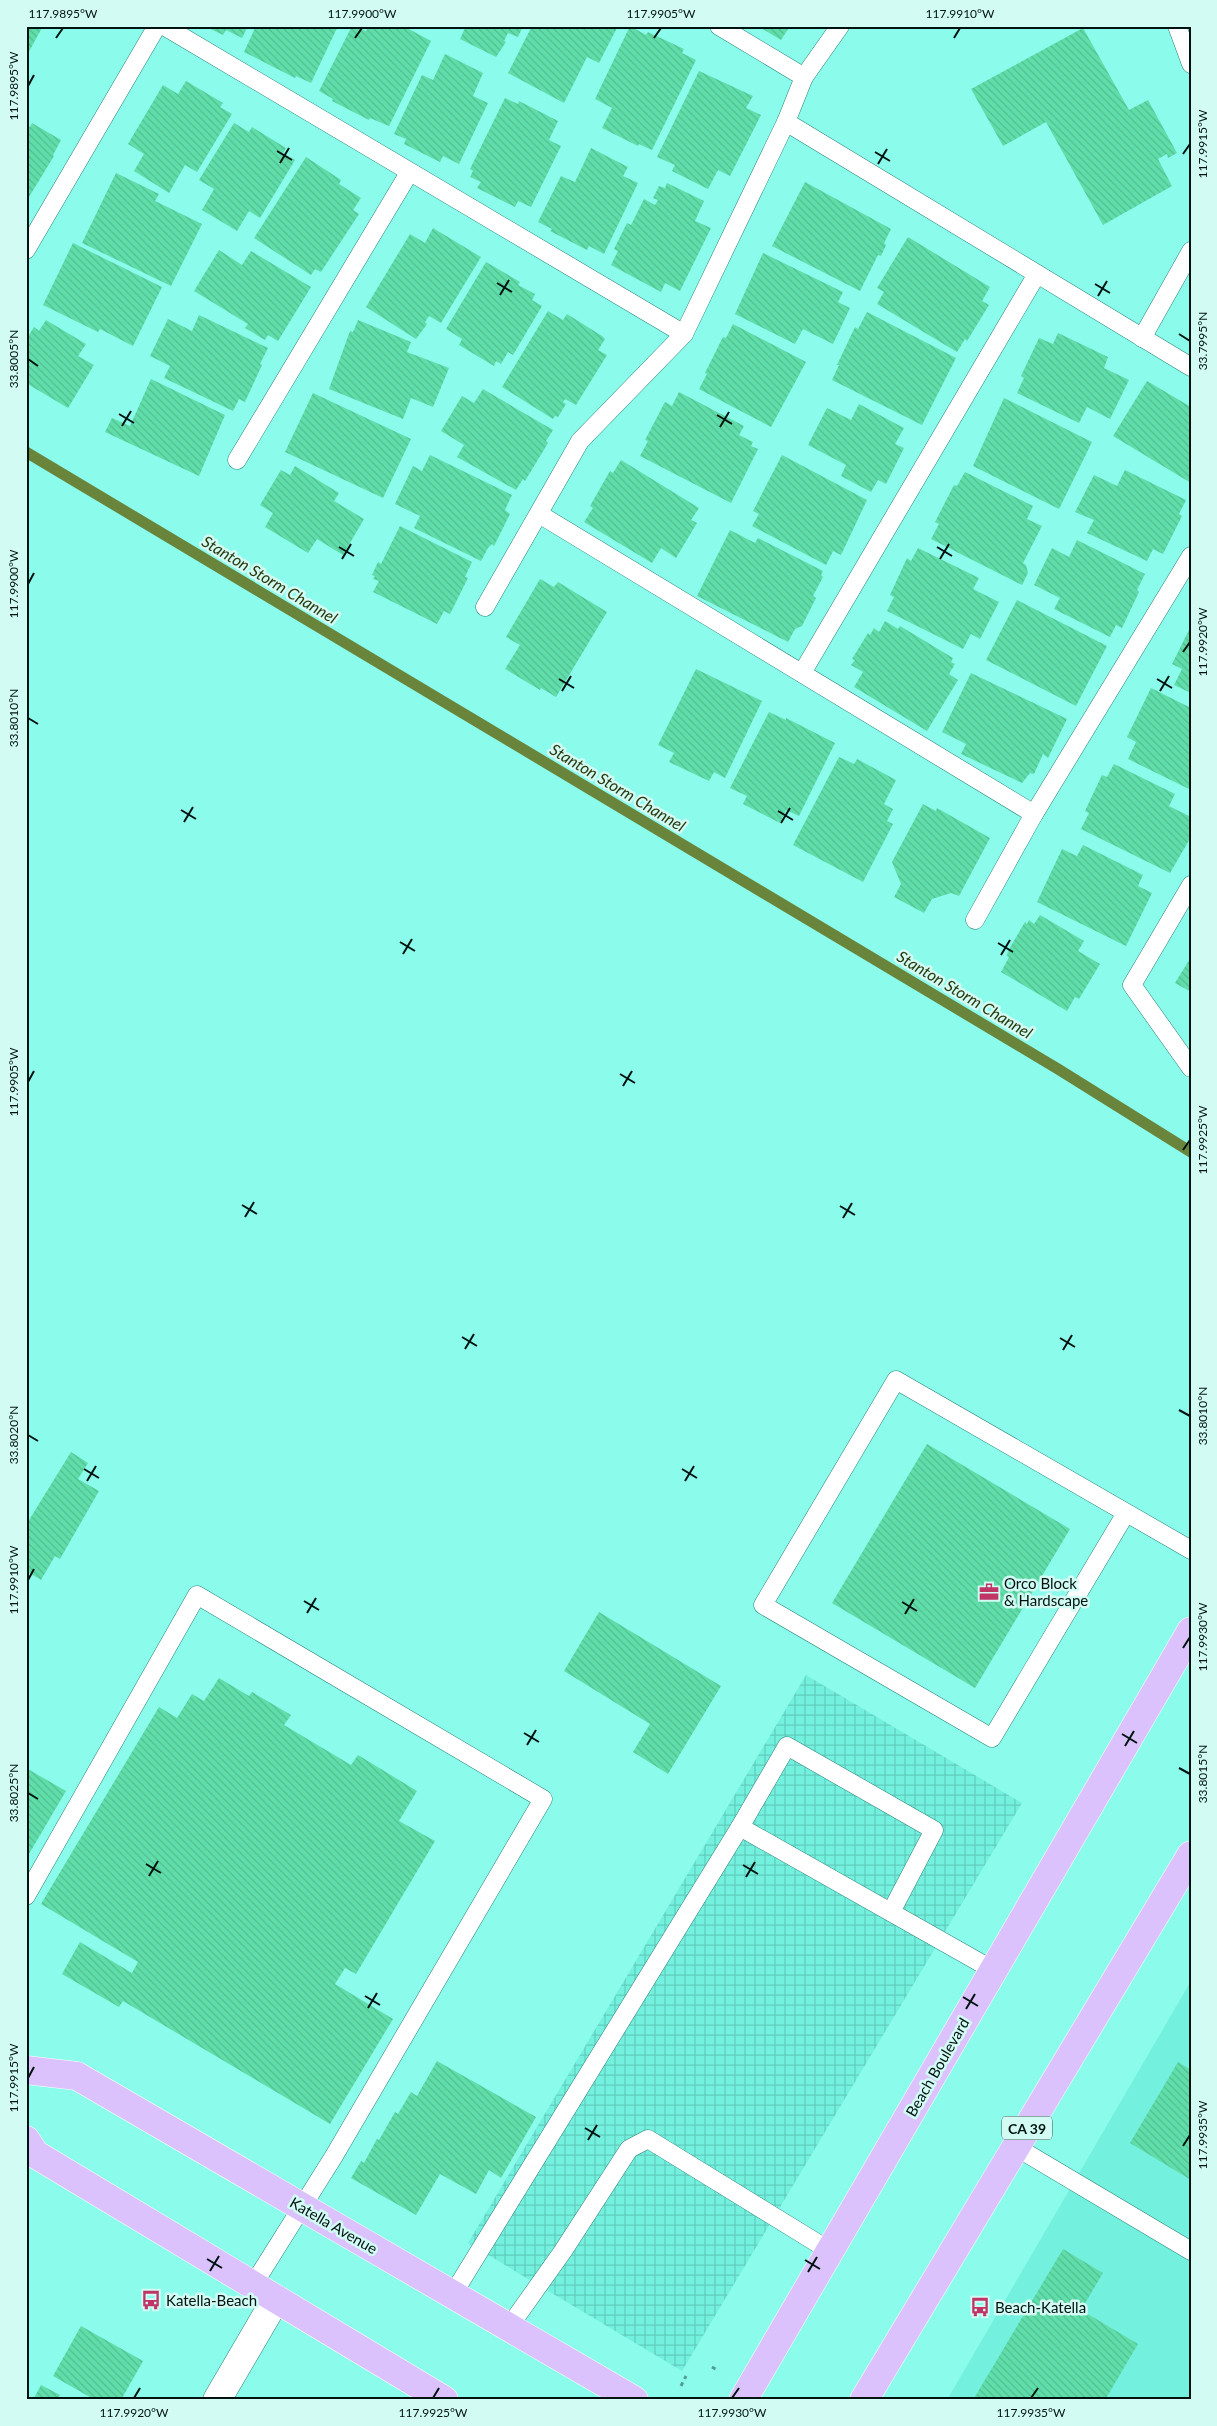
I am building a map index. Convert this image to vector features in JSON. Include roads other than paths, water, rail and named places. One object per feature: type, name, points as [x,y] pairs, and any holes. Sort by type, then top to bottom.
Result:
[{"type":"main road","name":"Beach Boulevard","points":[[743,2400],[1191,1631]]},
{"type":"main road","name":"CA 39","points":[[864,2400],[1191,1856]]},
{"type":"main road","name":"Katella Avenue","points":[[26,2070],[77,2076],[634,2400]]},
{"type":"main road","points":[[26,2140],[35,2154],[444,2400]]},
{"type":"street","points":[[217,2400],[276,2299]]},
{"type":"lane","points":[[26,250],[157,26]]},
{"type":"lane","points":[[164,26],[409,173],[684,334]]},
{"type":"lane","points":[[719,26],[804,77]]},
{"type":"lane","points":[[485,607],[580,441],[684,334],[786,122],[804,77],[840,26]]},
{"type":"lane","points":[[1176,26],[1191,64]]},
{"type":"lane","points":[[1185,26],[1191,30]]},
{"type":"lane","points":[[786,122],[1191,367]]},
{"type":"lane","points":[[237,460],[409,173]]},
{"type":"lane","points":[[1142,338],[1191,251]]},
{"type":"lane","points":[[802,673],[1037,274]]},
{"type":"lane","points":[[539,514],[1034,814]]},
{"type":"lane","points":[[975,920],[1034,814],[1191,556]]},
{"type":"lane","points":[[1191,885],[1132,986],[1191,1068]]},
{"type":"lane","points":[[1126,1512],[992,1738],[763,1605],[896,1380],[1126,1512],[1191,1550]]},
{"type":"lane","points":[[26,1896],[197,1595],[543,1799],[254,2285]]},
{"type":"lane","points":[[453,2294],[740,1827],[787,1746],[934,1830],[891,1912]]},
{"type":"lane","points":[[740,1827],[993,1970]]},
{"type":"lane","points":[[509,2327],[629,2149],[648,2139],[830,2251]]},
{"type":"lane","points":[[1016,2147],[1191,2251]]},
{"type":"waterway","name":"Stanton Storm Channel","points":[[26,452],[1058,1069],[1191,1152]]},
{"type":"place","name":"Orco Block & Hardscape","points":[[989,1592]]},
{"type":"place","name":"Katella-Beach","points":[[151,2300]]},
{"type":"place","name":"Beach-Katella","points":[[980,2307]]}]
